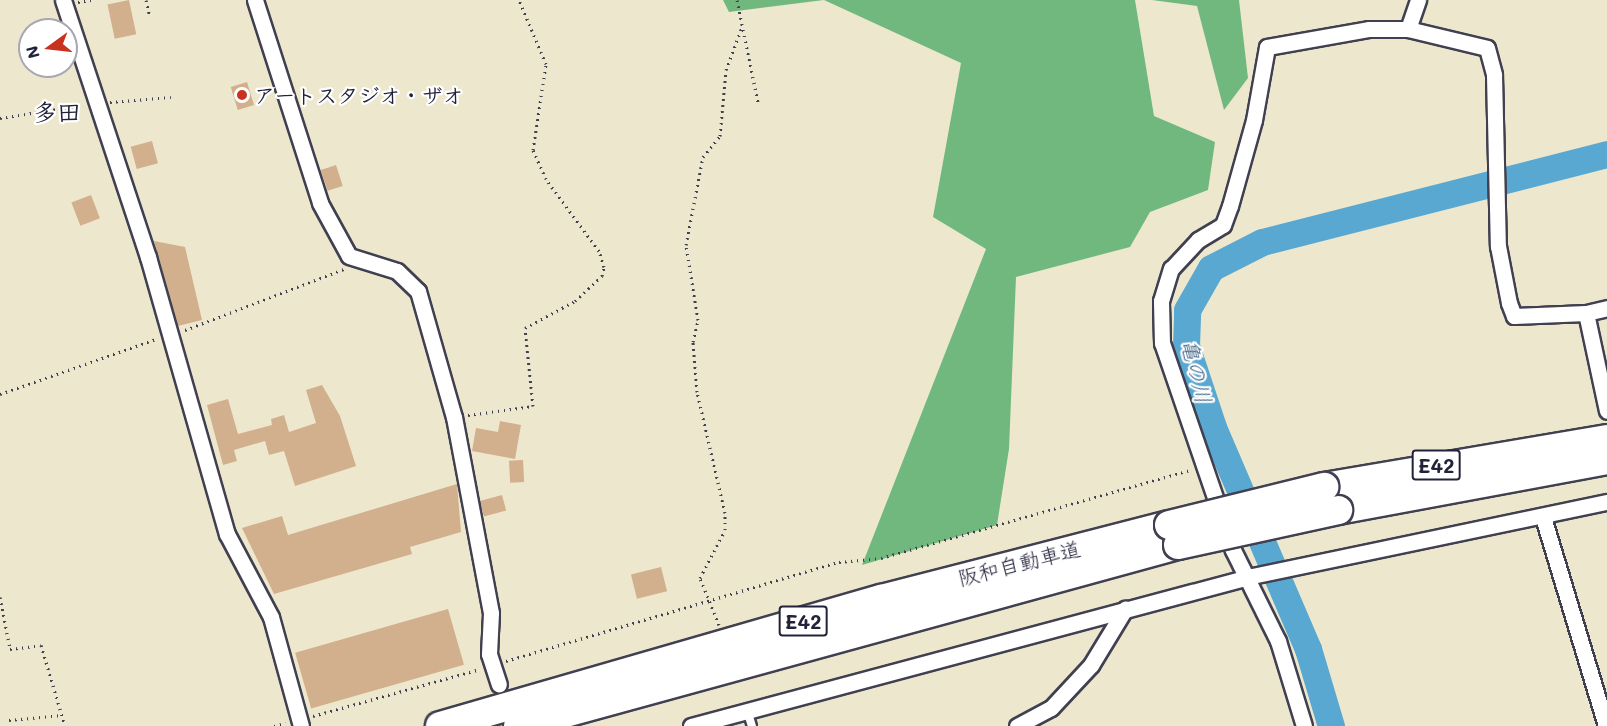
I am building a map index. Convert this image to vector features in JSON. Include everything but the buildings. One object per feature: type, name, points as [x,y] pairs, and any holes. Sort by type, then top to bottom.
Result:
[{"type":"highway","name":"阪和自動車道","points":[[440,726],[880,599],[1331,498],[1551,459],[1607,439]]},
{"type":"highway","name":"阪和自動車道","points":[[1551,459],[1607,460]]},
{"type":"highway","name":"阪和自動車道","points":[[518,726],[1173,535]]},
{"type":"street","points":[[63,0],[170,335],[228,534],[271,617],[300,723]]},
{"type":"street","points":[[255,0],[311,183],[349,256],[359,262],[397,271],[418,291],[454,417],[491,613],[493,665],[499,684]]},
{"type":"street","points":[[1408,29],[1418,0]]},
{"type":"street","points":[[1304,726],[1278,641],[1202,465],[1172,382],[1162,343],[1161,301],[1171,269],[1198,240],[1223,225],[1254,120],[1267,47],[1369,29],[1408,29],[1487,48],[1494,75],[1498,246],[1514,316],[1586,313],[1607,308]]},
{"type":"street","points":[[1586,313],[1607,411]]},
{"type":"street","points":[[691,726],[747,709],[1288,567],[1543,517],[1607,502]]},
{"type":"street","points":[[1543,517],[1606,726]]},
{"type":"street","points":[[1017,726],[1052,708],[1092,665],[1125,609]]},
{"type":"lane","points":[[747,709],[752,726]]},
{"type":"path","points":[[146,0],[150,17]]},
{"type":"path","points":[[454,417],[528,410],[535,398],[525,328],[575,301],[602,276],[604,267],[599,251],[546,179],[533,150],[546,64],[519,0]]},
{"type":"path","points":[[737,0],[758,102]]},
{"type":"path","points":[[722,634],[700,578],[725,530],[725,513],[697,392],[693,342],[698,321],[686,245],[703,157],[720,136],[726,70],[742,27]]},
{"type":"path","points":[[0,394],[94,357],[170,335],[359,262]]},
{"type":"path","points":[[274,726],[300,723],[839,562],[881,558],[1202,465]]},
{"type":"path","points":[[0,597],[10,649],[41,645],[65,726]]},
{"type":"path","points":[[9,720],[62,715]]},
{"type":"green space","points":[[723,0],[824,0],[729,12]]},
{"type":"green space","points":[[824,0],[1135,0],[1154,116],[1215,142],[1208,190],[1150,212],[1130,247],[1016,277],[1009,449],[997,525],[862,565],[986,249],[933,217],[961,63]]},
{"type":"green space","points":[[1152,0],[1239,0],[1248,78],[1224,110],[1197,6]]},
{"type":"waterway","name":"亀の川","points":[[1331,726],[1308,649],[1213,427],[1186,346],[1187,310],[1211,268],[1262,242],[1607,154]]},
{"type":"place","name":"アートスタジオ・ザオ","points":[[242,95]]},
{"type":"district","name":"多田","points":[[57,112]]}]
